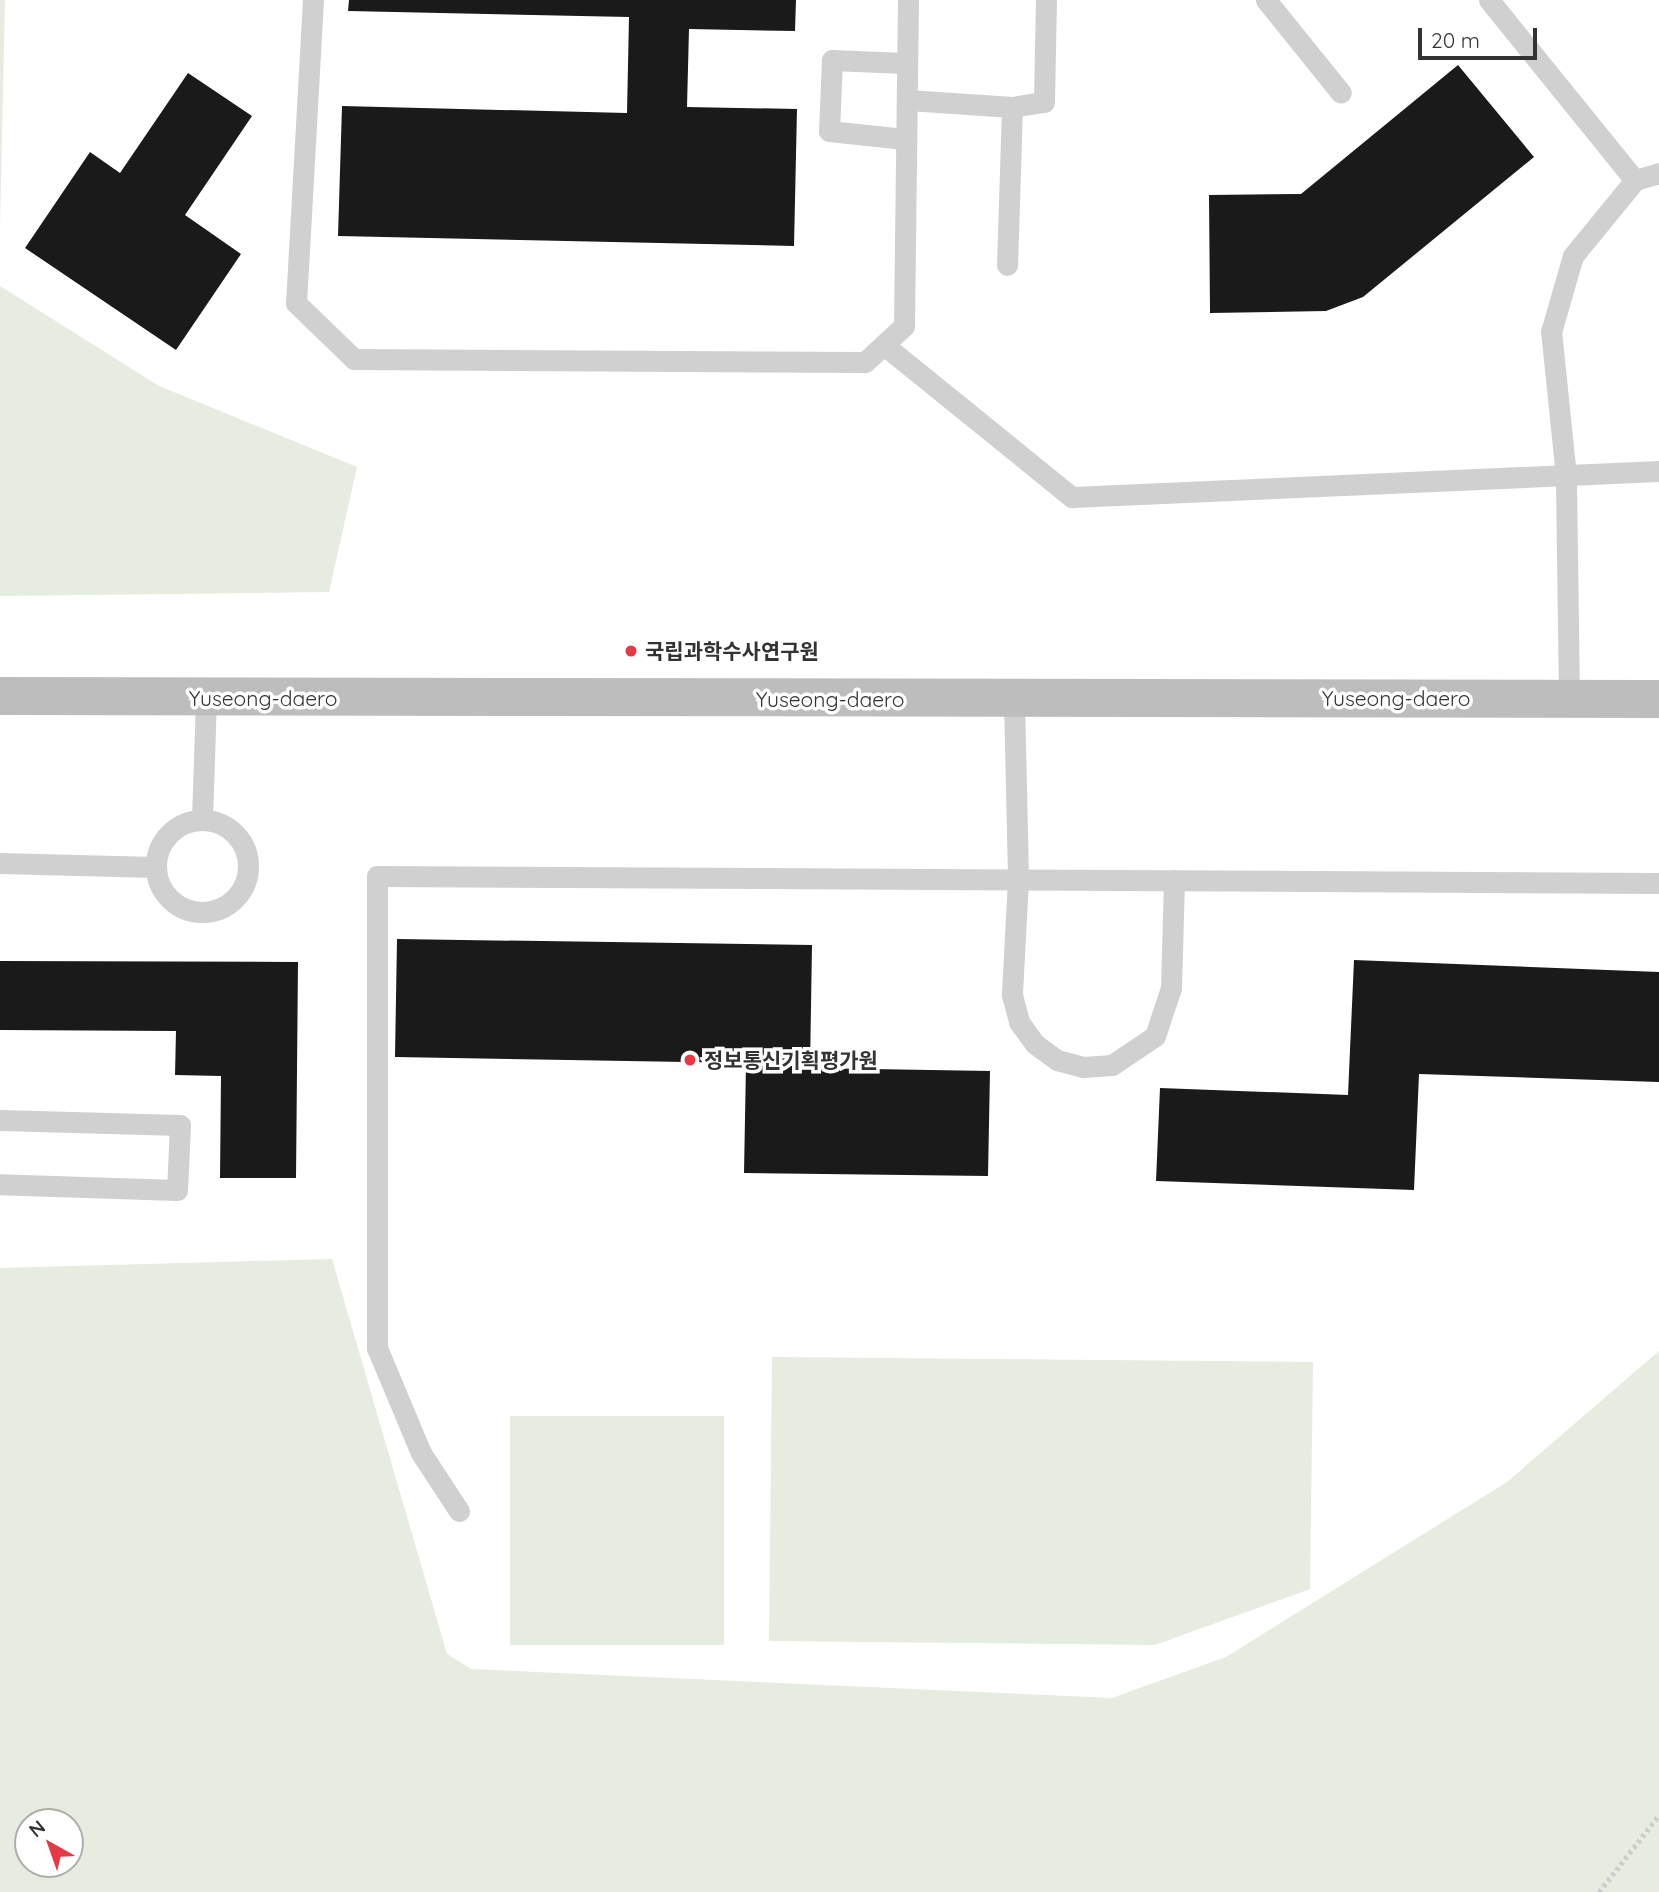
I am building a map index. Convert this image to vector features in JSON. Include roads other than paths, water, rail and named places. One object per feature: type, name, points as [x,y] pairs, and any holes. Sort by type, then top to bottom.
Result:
[{"type":"main road","name":"Yuseong-daero","points":[[0,696],[1659,699]]},
{"type":"lane","points":[[313,0],[296,303],[354,359],[865,362],[904,326],[905,139],[908,100],[904,63],[908,0]]},
{"type":"lane","points":[[908,100],[1012,107],[1044,102],[1046,0]]},
{"type":"lane","points":[[1266,0],[1342,93]]},
{"type":"lane","points":[[1489,0],[1635,180]]},
{"type":"lane","points":[[904,63],[832,60],[829,131],[905,139]]},
{"type":"lane","points":[[1007,265],[1012,107]]},
{"type":"lane","points":[[1569,697],[1566,476],[1551,332],[1573,256],[1635,180],[1659,173]]},
{"type":"lane","points":[[884,345],[1072,497],[1659,471]]},
{"type":"lane","points":[[202,819],[206,698]]},
{"type":"lane","points":[[1014,699],[1018,879],[1011,968],[1019,1021],[1035,1044],[1057,1060],[1084,1067],[1112,1065],[1137,1053],[1155,1036],[1167,1013],[1174,880]]},
{"type":"lane","points":[[202,819],[230,828],[247,853],[249,868],[237,897],[224,907],[193,912],[166,897],[155,867],[169,834],[187,821],[202,819]]},
{"type":"lane","points":[[0,863],[155,867]]},
{"type":"lane","points":[[459,1511],[421,1453],[376,1348],[377,876],[1659,883]]},
{"type":"lane","points":[[0,1120],[180,1125],[177,1190],[0,1184]]},
{"type":"place","name":"국립과학수사연구원","points":[[631,651]]},
{"type":"place","name":"정보통신기획평가원","points":[[690,1060]]}]
